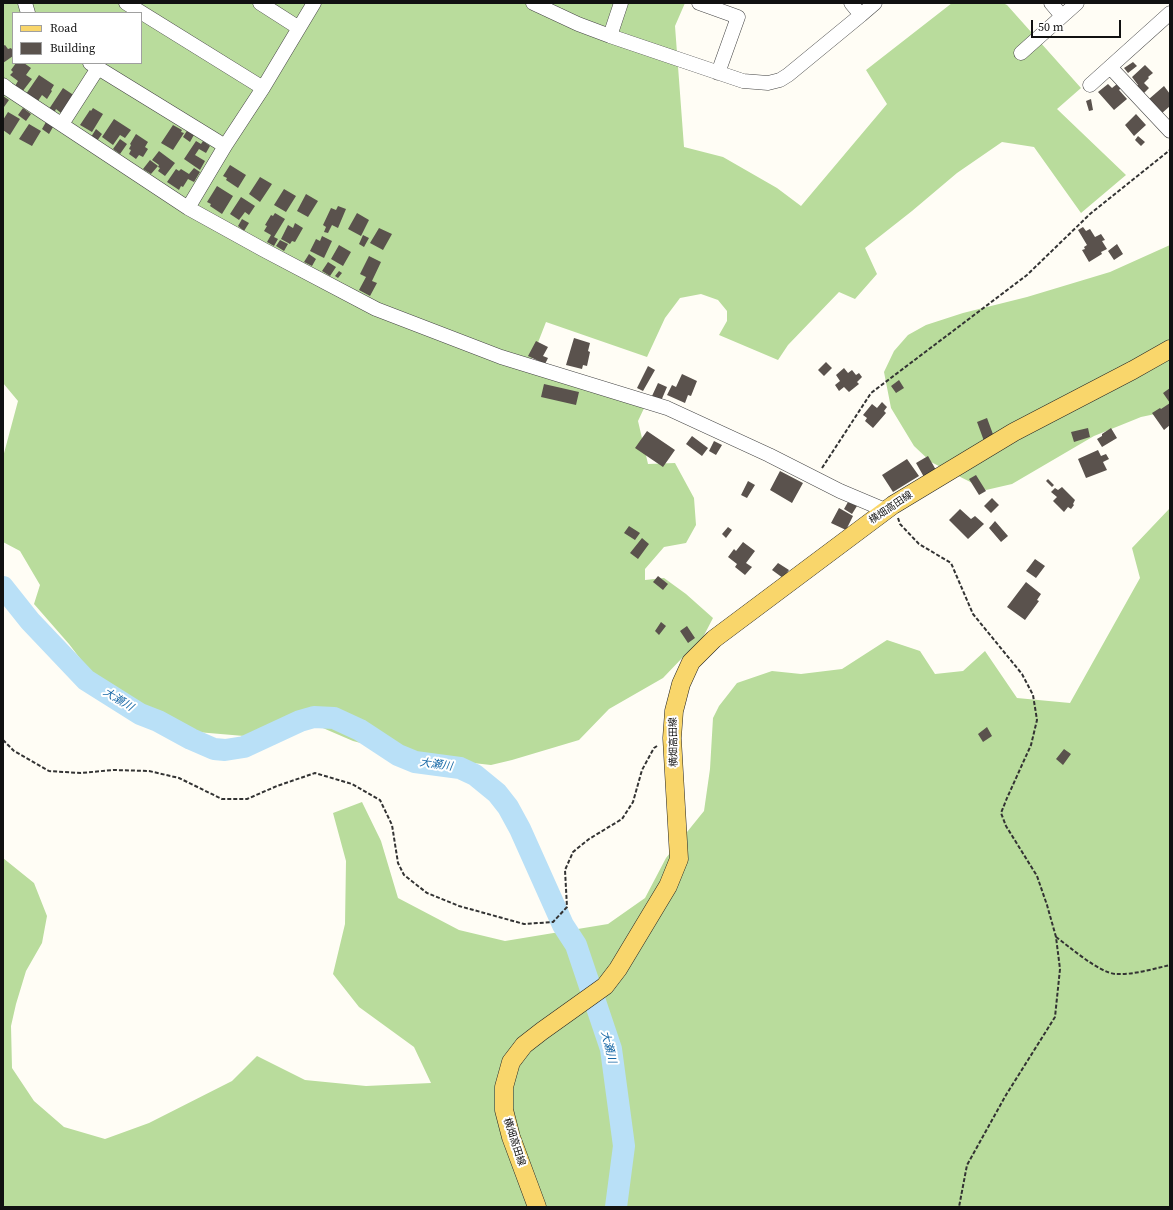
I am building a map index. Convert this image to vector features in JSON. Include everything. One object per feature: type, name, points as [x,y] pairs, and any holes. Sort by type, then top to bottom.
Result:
[{"type":"main road","name":"横畑高田線","points":[[537,1207],[511,1137],[504,1110],[504,1086],[511,1062],[524,1045],[605,986],[618,969],[668,886],[679,859],[672,738],[674,712],[681,684],[691,662],[714,639],[889,508],[1014,432],[1170,349]]},
{"type":"street","points":[[126,3],[141,12]]},
{"type":"street","points":[[260,3],[299,28]]},
{"type":"street","points":[[188,208],[314,3]]},
{"type":"street","points":[[533,3],[578,24],[718,73],[743,81],[768,83],[780,80],[788,75],[875,3]]},
{"type":"street","points":[[610,36],[621,3]]},
{"type":"street","points":[[699,3],[738,18],[718,73]]},
{"type":"street","points":[[851,3],[861,15]]},
{"type":"street","points":[[1051,3],[1062,16]]},
{"type":"street","points":[[1021,53],[1077,3]]},
{"type":"street","points":[[142,13],[263,88]]},
{"type":"street","points":[[1090,85],[1170,13]]},
{"type":"street","points":[[62,124],[94,65],[225,146]]},
{"type":"street","points":[[1110,67],[1170,131]]},
{"type":"street","points":[[3,85],[188,208],[376,309],[501,357],[667,408],[816,478],[889,508]]},
{"type":"path","points":[[816,478],[871,393],[1027,276],[1090,214],[1170,150]]},
{"type":"path","points":[[889,508],[900,524],[919,544],[951,563],[973,614],[1022,674],[1033,695],[1037,720],[1030,745],[1002,813],[1006,826],[1037,876],[1056,937],[1060,969],[1055,1017],[1006,1095],[966,1165],[959,1207]]},
{"type":"path","points":[[3,740],[14,751],[49,770],[81,773],[113,770],[149,771],[179,778],[222,799],[248,799],[277,786],[314,773],[352,784],[380,800],[392,825],[398,863],[404,875],[410,880],[427,893],[459,906],[524,924],[553,922],[566,907],[565,870],[573,852],[622,819],[633,802],[642,770],[654,748],[672,738]]},
{"type":"path","points":[[1056,937],[1096,966],[1114,974],[1133,973],[1170,965]]},
{"type":"green space","points":[[3,3],[685,3],[675,26],[684,147],[723,157],[777,188],[801,206],[887,104],[866,70],[952,3],[1003,3],[1007,5],[1081,88],[1057,109],[1126,175],[1081,213],[1034,147],[1002,142],[957,173],[865,248],[877,274],[855,299],[839,292],[788,345],[778,360],[719,335],[727,321],[727,311],[718,300],[701,294],[680,298],[665,318],[647,357],[546,322],[530,363],[646,404],[638,421],[648,464],[675,463],[694,498],[696,525],[686,543],[664,547],[645,569],[645,580],[664,578],[686,594],[713,618],[701,641],[663,678],[609,709],[579,740],[491,765],[410,756],[353,741],[295,716],[244,736],[197,732],[156,712],[95,678],[69,644],[34,604],[40,585],[20,551],[3,542],[3,457],[18,401],[3,383]]},
{"type":"green space","points":[[1170,245],[1170,420],[1160,413],[1141,417],[1094,436],[1012,484],[986,490],[931,462],[914,446],[891,408],[884,372],[894,351],[908,335],[926,325],[963,313],[1027,297],[1110,272]]},
{"type":"green space","points":[[1170,508],[1170,1207],[3,1207],[3,858],[34,883],[47,916],[42,943],[26,971],[16,1004],[11,1026],[12,1068],[34,1101],[64,1127],[105,1139],[149,1123],[232,1081],[257,1056],[305,1080],[366,1086],[431,1083],[414,1047],[359,1007],[333,974],[345,924],[346,861],[333,813],[362,802],[381,841],[398,898],[459,930],[505,941],[608,924],[645,898],[666,858],[704,811],[710,769],[713,718],[719,706],[737,683],[772,671],[801,674],[842,669],[887,640],[920,651],[935,674],[963,671],[985,651],[1017,698],[1070,703],[1140,578],[1132,548]]},
{"type":"building","points":[[5,45],[8,49],[11,48],[12,57],[3,63],[3,46]]},
{"type":"building","points":[[1133,62],[1137,66],[1128,73],[1124,68]]},
{"type":"building","points":[[15,64],[25,64],[31,68],[26,75],[32,79],[22,92],[15,86],[18,81],[10,75],[13,72],[11,70]]},
{"type":"building","points":[[1145,65],[1153,73],[1144,83],[1149,88],[1142,95],[1136,87],[1138,85],[1132,77]]},
{"type":"building","points":[[39,75],[54,85],[47,99],[42,95],[38,101],[26,94]]},
{"type":"building","points":[[1108,84],[1112,88],[1117,84],[1121,88],[1119,90],[1127,99],[1114,110],[1098,92]]},
{"type":"building","points":[[1164,86],[1170,94],[1170,106],[1161,114],[1149,99]]},
{"type":"building","points":[[63,88],[75,96],[61,113],[56,109],[54,113],[49,109]]},
{"type":"building","points":[[3,96],[9,100],[4,107],[3,106]]},
{"type":"building","points":[[1091,99],[1093,110],[1089,111],[1086,101]]},
{"type":"building","points":[[23,108],[31,114],[26,121],[18,115]]},
{"type":"building","points":[[93,108],[103,114],[92,132],[80,125]]},
{"type":"building","points":[[8,112],[20,119],[10,135],[3,130],[3,120]]},
{"type":"building","points":[[1136,114],[1146,125],[1134,136],[1125,125]]},
{"type":"building","points":[[114,119],[131,130],[125,138],[120,135],[113,145],[102,137]]},
{"type":"building","points":[[46,122],[53,127],[49,134],[42,129]]},
{"type":"building","points":[[29,124],[41,131],[32,146],[19,139]]},
{"type":"building","points":[[173,125],[182,130],[181,132],[184,133],[173,150],[161,143]]},
{"type":"building","points":[[96,129],[102,134],[97,141],[91,137]]},
{"type":"building","points":[[188,129],[195,133],[190,142],[183,137]]},
{"type":"building","points":[[136,134],[148,142],[145,147],[148,149],[143,157],[139,155],[136,159],[129,154],[131,150],[129,149],[130,144]]},
{"type":"building","points":[[1138,136],[1145,142],[1141,146],[1135,140]]},
{"type":"building","points":[[120,139],[127,144],[120,154],[113,149]]},
{"type":"building","points":[[196,141],[201,144],[203,141],[210,146],[206,153],[199,149],[195,155],[205,161],[200,170],[184,159]]},
{"type":"building","points":[[159,151],[175,163],[165,176],[158,171],[160,168],[158,167],[159,165],[152,160]]},
{"type":"building","points":[[150,160],[158,166],[151,174],[143,169]]},
{"type":"building","points":[[230,165],[246,175],[238,188],[226,180],[227,178],[223,176]]},
{"type":"building","points":[[194,168],[200,172],[194,182],[188,179],[179,190],[167,182],[176,169],[179,171],[181,169],[189,174]]},
{"type":"building","points":[[260,177],[272,184],[260,202],[249,194]]},
{"type":"building","points":[[217,186],[233,196],[222,214],[210,206],[211,204],[207,202]]},
{"type":"building","points":[[284,189],[296,196],[286,212],[274,205]]},
{"type":"building","points":[[306,194],[318,201],[308,217],[297,211]]},
{"type":"building","points":[[241,197],[255,206],[249,215],[245,212],[239,220],[230,214]]},
{"type":"building","points":[[338,206],[346,209],[338,228],[332,225],[328,233],[324,232],[326,227],[323,225],[331,208],[336,210]]},
{"type":"building","points":[[275,213],[285,219],[274,237],[278,239],[274,246],[267,242],[271,235],[264,231],[267,226],[265,225],[271,215],[273,216]]},
{"type":"building","points":[[357,213],[369,220],[361,236],[348,229]]},
{"type":"building","points":[[242,219],[249,223],[244,231],[238,226]]},
{"type":"building","points":[[295,223],[303,228],[295,242],[292,241],[290,244],[281,239],[288,225],[293,228]]},
{"type":"building","points":[[1083,227],[1086,231],[1090,229],[1095,237],[1101,234],[1105,240],[1102,241],[1107,249],[1089,262],[1082,250],[1085,249],[1084,247],[1087,245],[1078,230]]},
{"type":"building","points":[[379,228],[392,234],[383,250],[370,243]]},
{"type":"building","points":[[363,235],[369,238],[364,247],[359,244]]},
{"type":"building","points":[[322,236],[332,241],[324,258],[310,251],[316,239],[320,241]]},
{"type":"building","points":[[280,240],[288,244],[284,251],[276,246]]},
{"type":"building","points":[[1117,244],[1123,254],[1114,260],[1108,251]]},
{"type":"building","points":[[339,245],[351,252],[343,266],[331,259]]},
{"type":"building","points":[[309,254],[316,259],[312,266],[304,262]]},
{"type":"building","points":[[369,256],[381,262],[372,281],[377,283],[370,296],[359,290],[366,277],[360,274]]},
{"type":"building","points":[[328,262],[336,267],[330,276],[322,271]]},
{"type":"building","points":[[339,271],[342,273],[338,278],[335,276]]},
{"type":"building","points":[[574,338],[590,343],[587,366],[583,365],[582,369],[566,365]]},
{"type":"building","points":[[536,341],[548,347],[543,356],[548,358],[545,364],[528,356]]},
{"type":"building","points":[[826,362],[832,368],[824,376],[818,370]]},
{"type":"building","points":[[648,366],[655,370],[643,391],[637,388]]},
{"type":"building","points":[[844,368],[848,373],[852,370],[856,375],[859,373],[862,377],[857,382],[859,384],[849,392],[844,387],[839,391],[835,385],[840,381],[836,375]]},
{"type":"building","points":[[682,374],[697,381],[691,396],[688,395],[685,403],[667,395],[672,385],[676,387]]},
{"type":"building","points":[[899,380],[904,388],[896,393],[891,386]]},
{"type":"building","points":[[658,383],[667,387],[661,401],[652,396]]},
{"type":"building","points":[[544,384],[579,392],[576,405],[541,397]]},
{"type":"building","points":[[1170,388],[1170,403],[1163,393]]},
{"type":"building","points":[[882,402],[887,407],[884,411],[886,413],[873,428],[865,421],[867,418],[863,415],[872,404],[877,408]]},
{"type":"building","points":[[1170,403],[1170,425],[1164,430],[1152,413]]},
{"type":"building","points":[[987,418],[994,437],[984,441],[977,422]]},
{"type":"building","points":[[1088,428],[1090,437],[1074,442],[1071,432]]},
{"type":"building","points":[[1111,428],[1117,438],[1102,447],[1097,439]]},
{"type":"building","points":[[647,431],[675,450],[663,467],[635,448]]},
{"type":"building","points":[[692,436],[708,448],[702,456],[686,444]]},
{"type":"building","points":[[714,441],[722,445],[716,455],[709,451]]},
{"type":"building","points":[[1098,450],[1101,456],[1106,454],[1109,459],[1103,462],[1107,470],[1086,478],[1078,459]]},
{"type":"building","points":[[928,456],[936,470],[924,477],[916,463]]},
{"type":"building","points":[[907,459],[919,476],[893,492],[882,475]]},
{"type":"building","points":[[780,471],[803,483],[792,503],[770,490]]},
{"type":"building","points":[[976,475],[986,491],[979,495],[969,479]]},
{"type":"building","points":[[1048,479],[1054,485],[1052,487],[1046,481]]},
{"type":"building","points":[[748,481],[755,485],[747,498],[741,495]]},
{"type":"building","points":[[1062,487],[1075,500],[1071,509],[1068,507],[1064,512],[1053,501],[1057,497],[1051,492],[1055,488],[1058,490]]},
{"type":"building","points":[[992,498],[999,505],[991,513],[984,506]]},
{"type":"building","points":[[848,502],[857,506],[852,514],[844,509]]},
{"type":"building","points":[[839,508],[853,516],[846,530],[831,523]]},
{"type":"building","points":[[960,509],[971,519],[975,516],[984,524],[968,539],[949,520]]},
{"type":"building","points":[[995,521],[1008,536],[1001,542],[989,528]]},
{"type":"building","points":[[629,526],[640,533],[635,540],[624,533]]},
{"type":"building","points":[[728,527],[732,530],[726,538],[722,534]]},
{"type":"building","points":[[642,538],[649,544],[638,559],[630,553]]},
{"type":"building","points":[[743,542],[755,551],[746,563],[752,567],[745,575],[735,567],[737,564],[728,557],[734,549],[736,551]]},
{"type":"building","points":[[1035,559],[1045,566],[1036,578],[1026,571]]},
{"type":"building","points":[[778,563],[789,570],[783,578],[772,570]]},
{"type":"building","points":[[658,576],[668,584],[663,590],[653,582]]},
{"type":"building","points":[[1026,582],[1041,594],[1037,600],[1039,601],[1025,620],[1007,607]]},
{"type":"building","points":[[661,622],[666,626],[659,635],[655,631]]},
{"type":"building","points":[[687,626],[695,638],[688,643],[680,631]]},
{"type":"building","points":[[987,727],[992,736],[983,742],[978,734]]},
{"type":"building","points":[[1064,749],[1071,754],[1063,765],[1056,759]]},
{"type":"waterway","name":"大瀬川","points":[[3,587],[30,621],[86,680],[140,714],[158,721],[191,739],[214,749],[225,750],[244,747],[300,721],[314,717],[334,718],[360,730],[398,755],[415,762],[460,768],[475,775],[497,793],[508,807],[520,829],[563,925],[576,945],[611,1049],[624,1146],[616,1207]]}]
